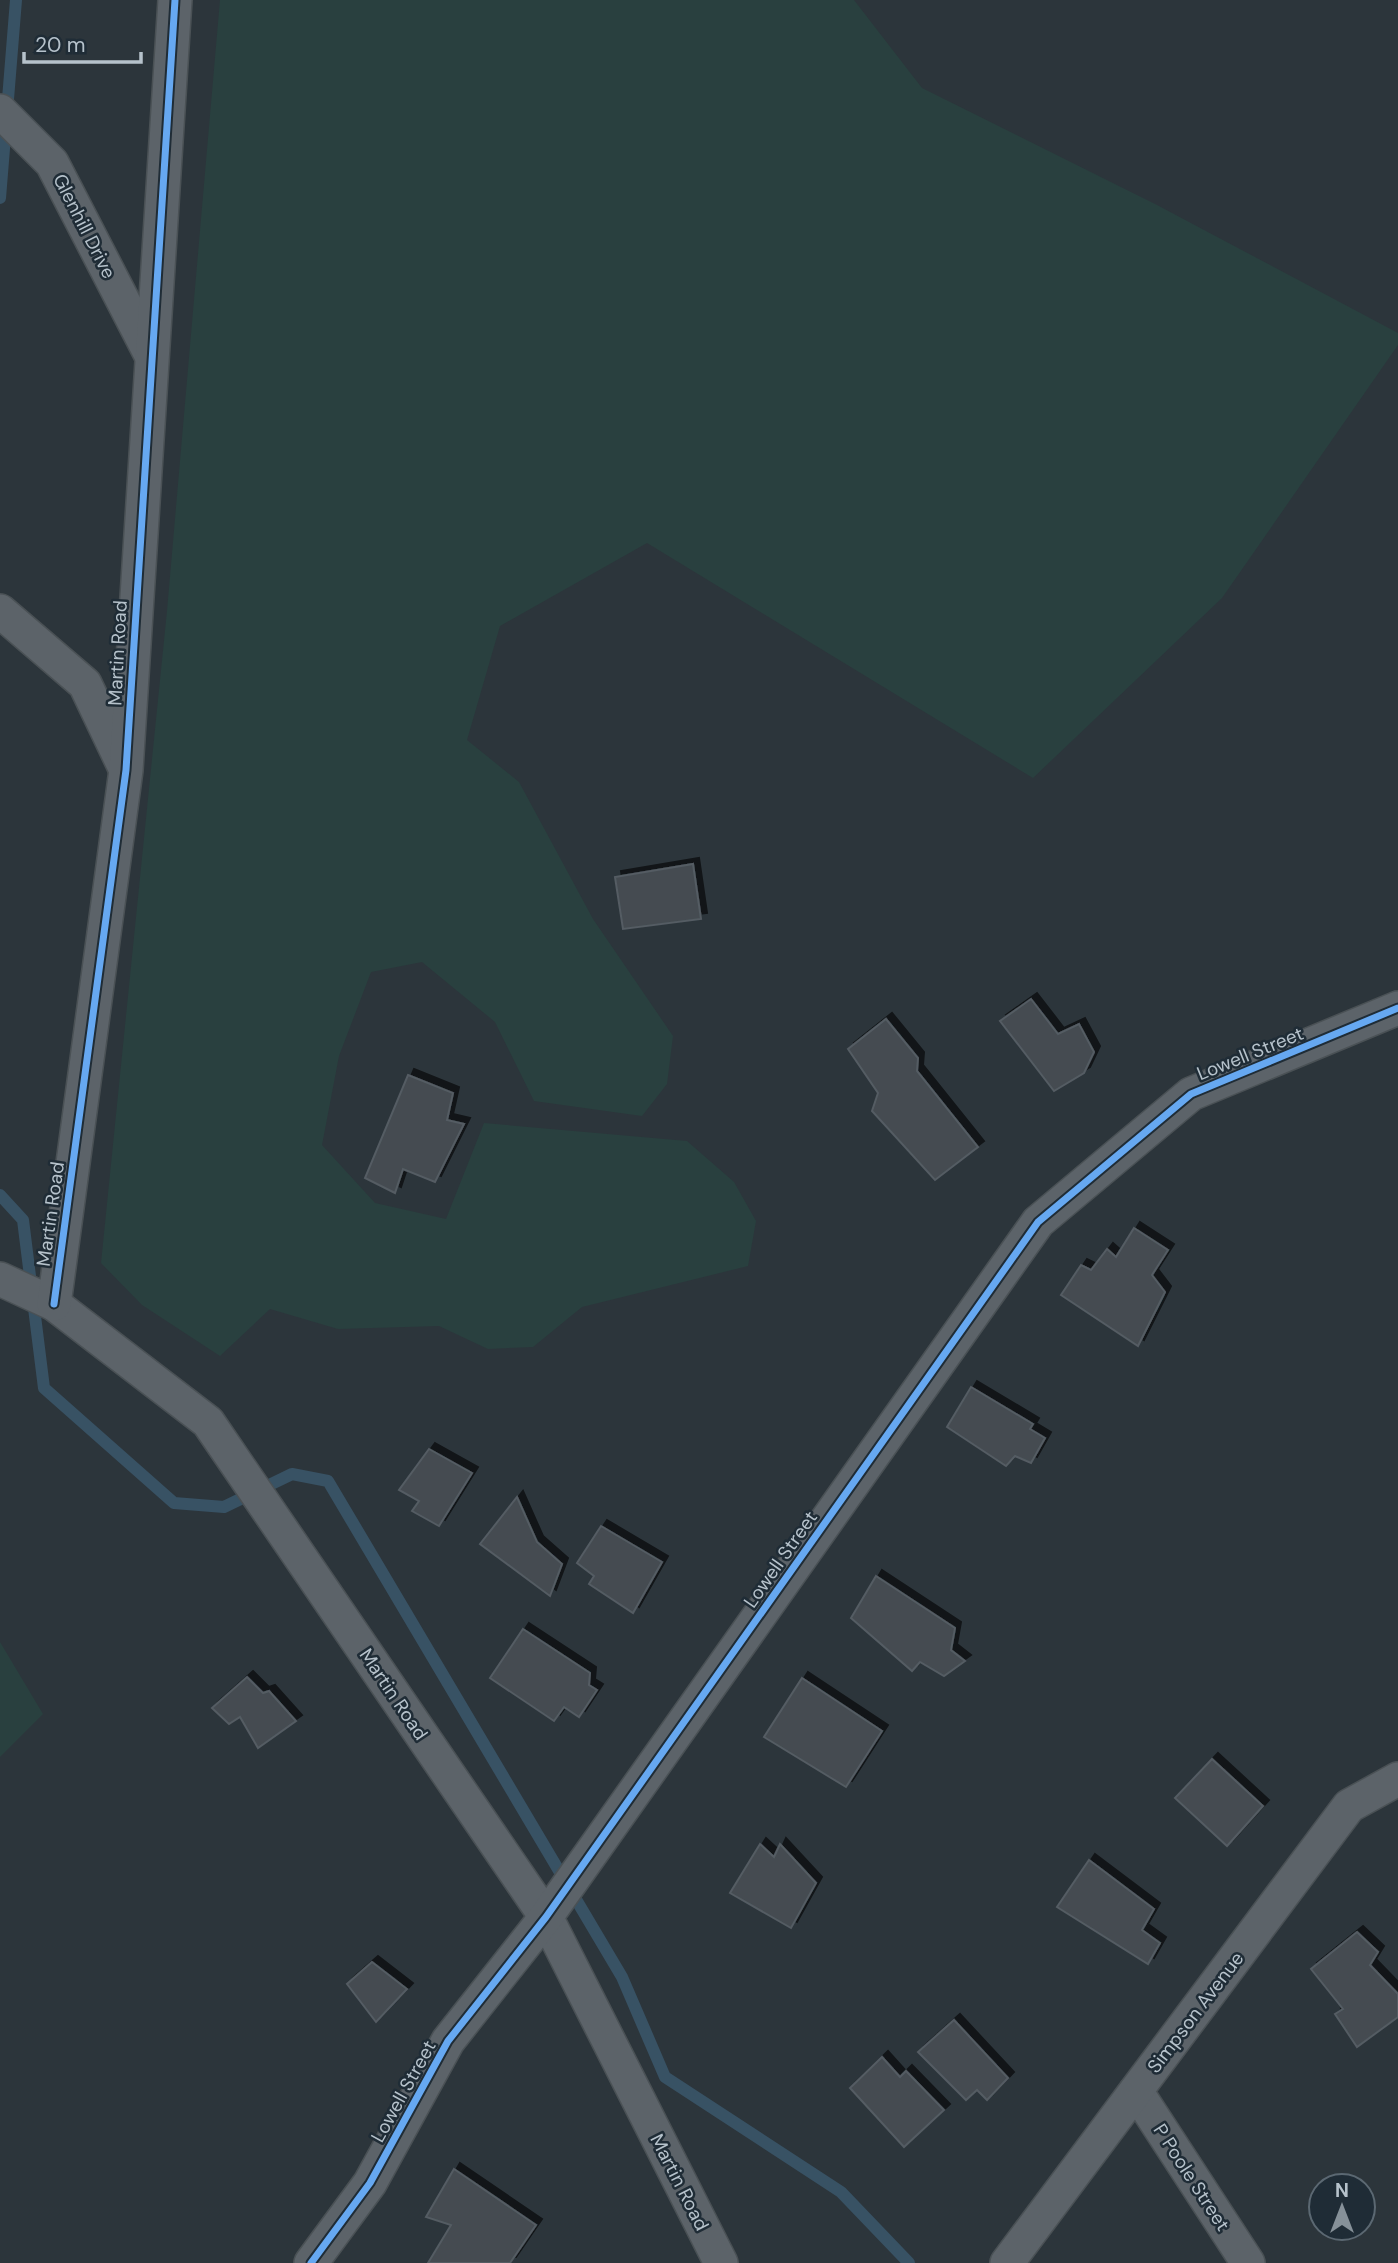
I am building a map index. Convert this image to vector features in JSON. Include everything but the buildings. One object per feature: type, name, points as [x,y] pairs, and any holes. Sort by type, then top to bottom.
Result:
[{"type":"street","name":"Martin Road","points":[[175,0],[126,771],[54,1304],[208,1422],[546,1917],[721,2263]]},
{"type":"street","name":"Glenhill Drive","points":[[0,111],[52,163],[151,355]]},
{"type":"street","points":[[0,611],[85,684],[126,771]]},
{"type":"street","name":"Lowell Street","points":[[311,2263],[370,2183],[448,2041],[546,1917],[1038,1222],[1191,1094],[1398,1008]]},
{"type":"street","points":[[0,1279],[54,1304]]},
{"type":"street","name":"Simpson Avenue","points":[[1007,2263],[1349,1806],[1398,1779]]},
{"type":"street","name":"P Poole Street","points":[[1136,2091],[1248,2263]]},
{"type":"green space","points":[[220,0],[854,0],[922,88],[1157,205],[1398,333],[1398,345],[1222,598],[1033,778],[647,543],[500,626],[467,740],[519,782],[593,919],[673,1036],[667,1084],[642,1116],[534,1101],[495,1022],[422,962],[371,972],[339,1056],[322,1145],[375,1203],[446,1219],[484,1123],[687,1141],[734,1182],[756,1221],[748,1266],[582,1307],[533,1347],[488,1349],[439,1326],[338,1329],[270,1309],[220,1356],[142,1305],[101,1263],[167,611]]},
{"type":"green space","points":[[0,1642],[43,1714],[0,1757]]},
{"type":"waterway","points":[[0,198],[16,0]]},
{"type":"waterway","points":[[0,1195],[23,1220],[44,1388],[174,1503],[224,1507],[292,1474],[328,1481],[622,1977],[665,2077],[841,2192],[909,2263]]},
{"type":"cycle path","points":[[54,1304],[126,770],[175,0]]},
{"type":"cycle path","points":[[311,2263],[370,2183],[448,2041],[546,1917],[1038,1222],[1191,1094],[1398,1008]]}]
